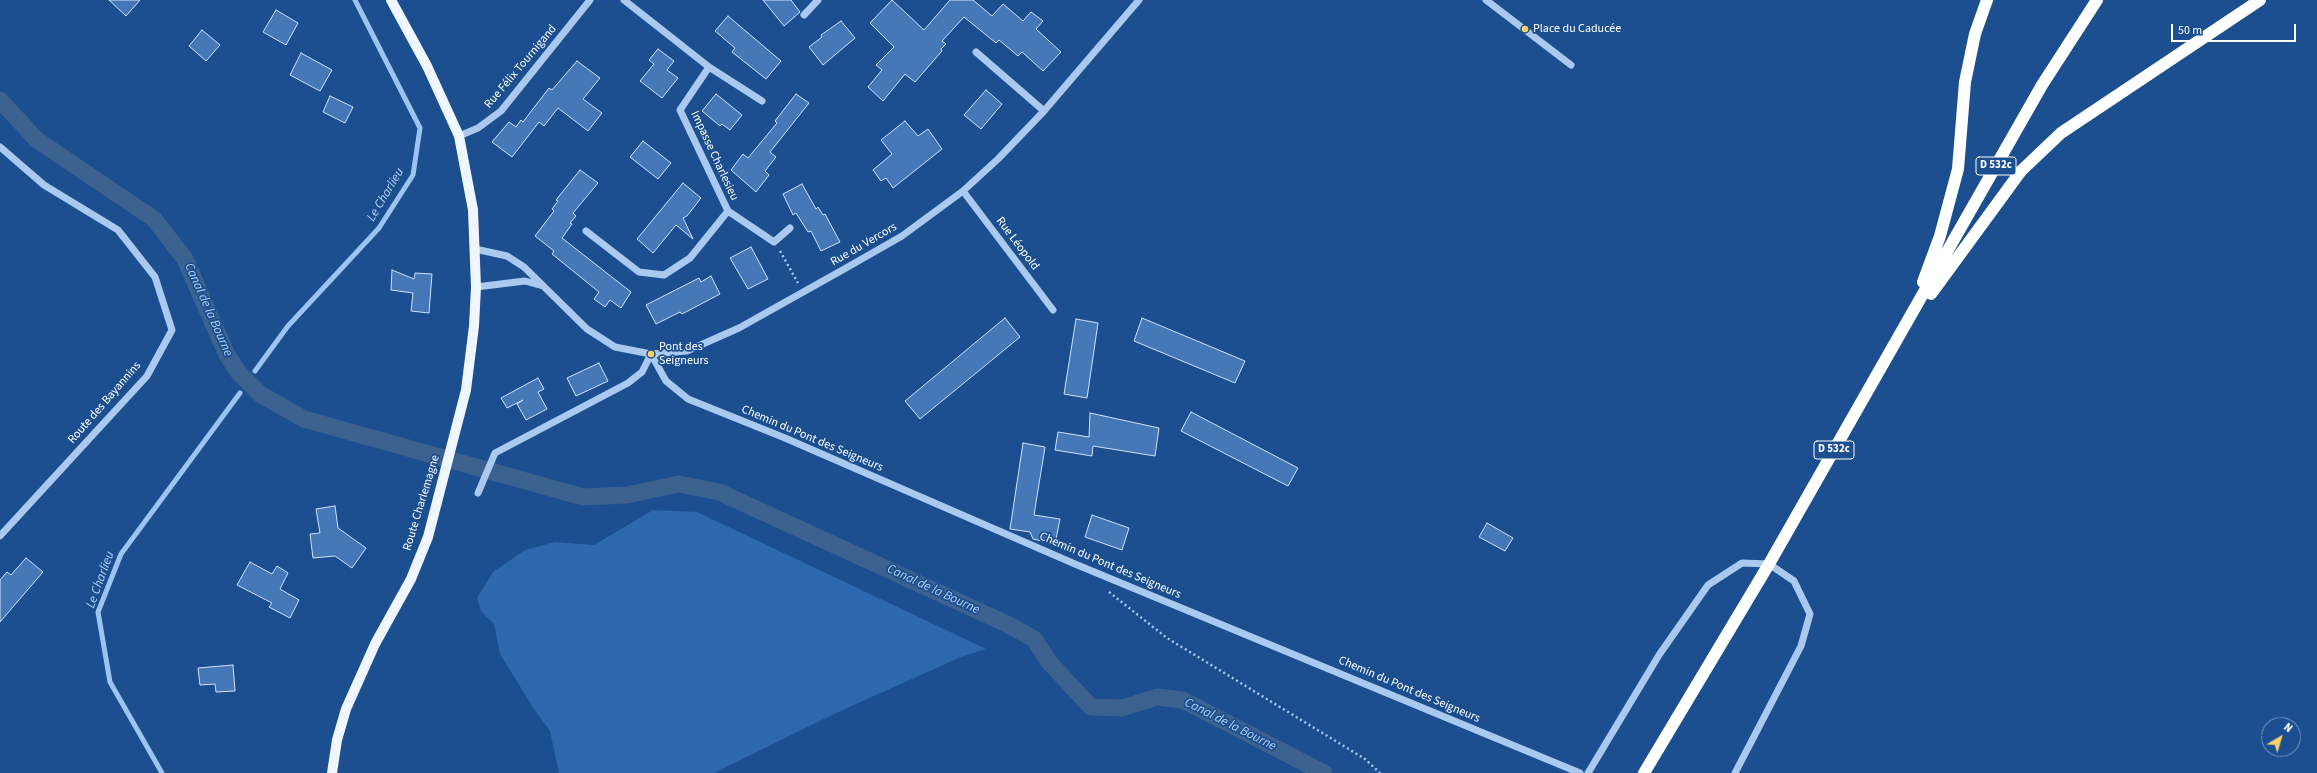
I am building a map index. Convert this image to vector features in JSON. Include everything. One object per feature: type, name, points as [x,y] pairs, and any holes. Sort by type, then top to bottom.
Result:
[{"type":"highway","points":[[1899,336],[1928,270],[1958,169],[1965,82],[1975,34],[1987,0]]},
{"type":"highway","name":"D 532c","points":[[1644,773],[1769,564],[2042,85],[2097,0]]},
{"type":"highway","points":[[1899,336],[2021,171],[2061,133],[2260,0]]},
{"type":"main road","name":"Route Charlemagne","points":[[332,773],[337,740],[346,709],[375,644],[411,579],[428,537],[466,390],[474,326],[476,287],[473,210],[459,136],[427,66],[390,0]]},
{"type":"street","name":"Rue Félix Tournigand","points":[[459,136],[478,128],[501,110],[590,0]]},
{"type":"street","points":[[624,0],[709,67],[762,101]]},
{"type":"street","points":[[804,15],[818,0]]},
{"type":"street","name":"Rue du Vercors","points":[[475,249],[507,256],[524,267],[587,329],[600,339],[615,347],[651,354],[687,351],[703,345],[739,328],[902,236],[963,191],[1044,111],[1139,0]]},
{"type":"street","points":[[1486,0],[1571,65]]},
{"type":"street","points":[[976,52],[1044,111]]},
{"type":"street","name":"Impasse Charlesieu","points":[[586,231],[639,272],[664,275],[690,258],[728,211],[680,110],[709,67]]},
{"type":"street","name":"Route des Bayannins","points":[[0,147],[44,185],[118,230],[155,277],[172,330],[147,376],[0,536]]},
{"type":"street","name":"Rue Léopold","points":[[963,191],[1053,310]]},
{"type":"street","points":[[728,211],[774,242],[790,228]]},
{"type":"street","points":[[476,287],[525,281],[545,286]]},
{"type":"street","points":[[478,493],[495,453],[628,383],[642,372],[651,354]]},
{"type":"street","name":"Chemin du Pont des Seigneurs","points":[[651,354],[666,381],[688,399],[785,438],[1075,564],[1580,773]]},
{"type":"street","points":[[1588,773],[1659,655],[1708,585],[1742,563],[1769,564],[1794,581],[1810,614],[1802,646],[1735,773]]},
{"type":"path","points":[[774,242],[803,292]]},
{"type":"path","points":[[1103,588],[1167,638],[1365,759],[1380,773]]},
{"type":"shaded area","points":[[653,510],[697,512],[986,649],[961,657],[836,713],[714,773],[559,773],[550,731],[534,709],[500,654],[494,624],[481,611],[477,598],[493,572],[525,550],[555,542],[594,545]]},
{"type":"building","points":[[109,0],[140,0],[126,16]]},
{"type":"building","points":[[763,0],[791,0],[800,12],[784,26]]},
{"type":"building","points":[[892,0],[924,30],[950,0],[973,0],[992,16],[1003,4],[1023,21],[1031,12],[1043,21],[1036,29],[1061,52],[1043,71],[1022,52],[1018,56],[999,40],[996,43],[964,17],[942,41],[946,44],[941,49],[942,51],[915,82],[905,74],[883,101],[868,87],[882,70],[876,65],[894,47],[870,23]]},
{"type":"building","points":[[276,10],[298,23],[286,45],[263,32]]},
{"type":"building","points":[[728,16],[781,61],[766,79],[732,52],[735,48],[715,31]]},
{"type":"building","points":[[841,21],[855,38],[823,65],[809,47],[822,37],[821,35]]},
{"type":"building","points":[[202,30],[220,45],[206,61],[189,46]]},
{"type":"building","points":[[658,49],[674,61],[667,70],[678,78],[662,98],[640,81],[654,64],[649,60]]},
{"type":"building","points":[[301,53],[332,70],[320,91],[290,75]]},
{"type":"building","points":[[577,61],[600,78],[583,99],[602,113],[588,131],[558,108],[544,126],[539,122],[512,157],[492,142],[509,122],[516,127],[521,120],[523,122],[549,88],[552,90]]},
{"type":"building","points":[[986,90],[1002,104],[981,129],[964,115]]},
{"type":"building","points":[[716,94],[742,115],[730,130],[722,124],[720,126],[702,111]]},
{"type":"building","points":[[796,94],[809,103],[770,152],[776,157],[765,171],[769,175],[756,192],[731,170],[743,154],[748,158],[777,123],[775,121]]},
{"type":"building","points":[[330,96],[353,107],[345,123],[323,112]]},
{"type":"building","points":[[905,121],[918,136],[928,129],[942,149],[893,188],[886,178],[881,181],[873,170],[892,154],[881,140]]},
{"type":"building","points":[[643,141],[671,163],[658,179],[630,157]]},
{"type":"building","points":[[580,170],[598,183],[573,213],[576,216],[570,223],[572,224],[562,238],[631,292],[621,308],[610,300],[605,307],[594,299],[599,292],[552,254],[554,251],[535,236],[554,211],[552,209],[558,201],[556,200]]},
{"type":"building","points":[[683,183],[701,198],[687,216],[683,218],[693,239],[676,225],[653,253],[637,239]]},
{"type":"building","points":[[802,184],[816,209],[818,207],[823,215],[825,214],[840,242],[821,251],[811,231],[808,232],[796,213],[793,215],[783,194]]},
{"type":"building","points":[[751,247],[768,279],[748,289],[730,258]]},
{"type":"building","points":[[392,270],[414,279],[415,273],[432,274],[429,313],[411,311],[413,293],[391,290]]},
{"type":"building","points":[[711,276],[720,294],[682,314],[680,312],[656,324],[646,305],[699,278],[701,282]]},
{"type":"building","points":[[1005,318],[1020,337],[920,419],[905,401]]},
{"type":"building","points":[[1142,318],[1245,361],[1235,383],[1134,341]]},
{"type":"building","points":[[1076,319],[1098,323],[1087,398],[1064,394]]},
{"type":"building","points":[[599,363],[608,381],[576,396],[567,378]]},
{"type":"building","points":[[538,378],[544,389],[538,392],[547,409],[526,420],[517,404],[523,400],[507,408],[501,398]]},
{"type":"building","points":[[1191,412],[1298,468],[1288,486],[1181,431]]},
{"type":"building","points":[[1090,413],[1159,428],[1155,456],[1093,446],[1092,456],[1055,450],[1058,432],[1089,437]]},
{"type":"building","points":[[1023,443],[1045,447],[1034,515],[1060,519],[1055,544],[1033,539],[1030,532],[1010,529]]},
{"type":"building","points":[[335,506],[338,528],[366,548],[352,568],[335,556],[313,558],[310,534],[320,533],[316,509]]},
{"type":"building","points":[[1092,515],[1129,528],[1122,550],[1085,537]]},
{"type":"building","points":[[1487,523],[1513,538],[1505,551],[1479,537]]},
{"type":"building","points":[[26,558],[43,572],[0,622],[0,580],[7,572],[11,575]]},
{"type":"building","points":[[250,562],[272,574],[277,566],[288,573],[280,589],[299,600],[290,618],[269,607],[272,603],[237,585]]},
{"type":"building","points":[[233,665],[235,691],[216,692],[215,684],[200,685],[198,668]]},
{"type":"waterway","name":"Le Charlieu","points":[[255,371],[288,326],[379,228],[413,175],[420,128],[355,0]]},
{"type":"waterway","name":"Canal de la Bourne","points":[[0,100],[37,140],[154,219],[185,259],[227,355],[239,373],[260,394],[304,419],[583,497],[627,495],[679,484],[719,492],[1009,625],[1034,639],[1049,662],[1091,707],[1122,708],[1157,697],[1183,700],[1324,773]]},
{"type":"waterway","name":"Le Charlieu","points":[[162,773],[110,682],[98,612],[121,554],[240,393]]},
{"type":"place","name":"Place du Caducée","points":[[1525,29]]},
{"type":"place","name":"Pont des Seigneurs","points":[[651,354]]}]
